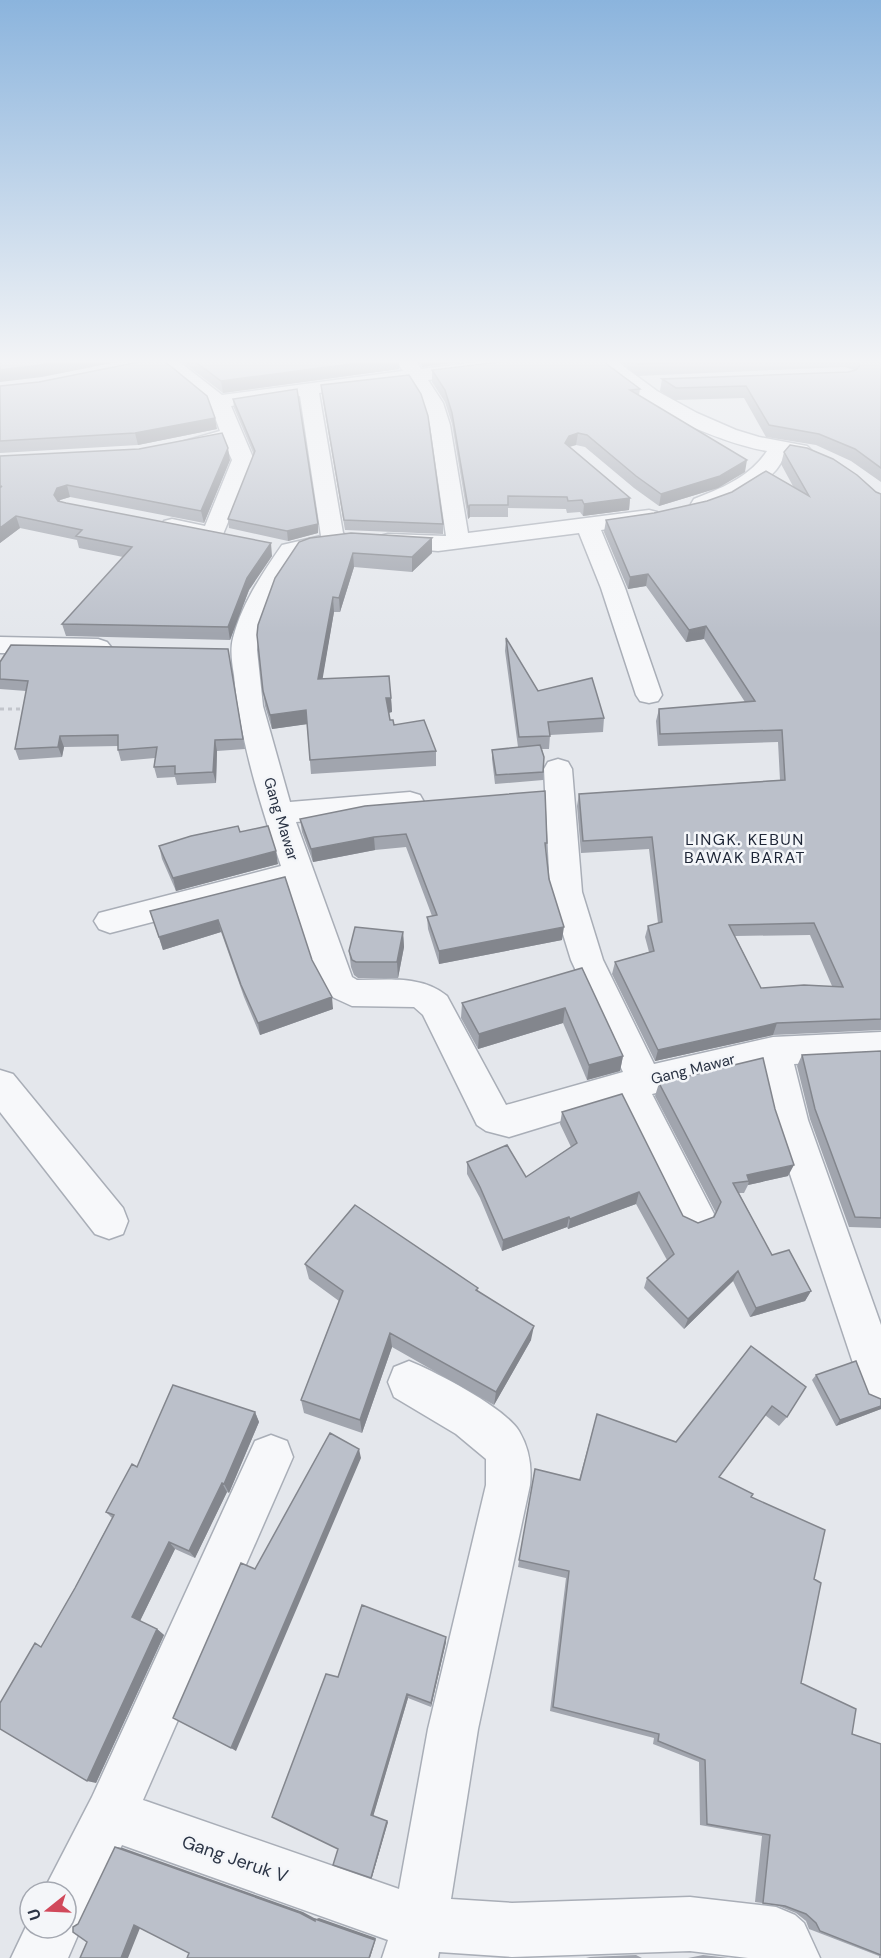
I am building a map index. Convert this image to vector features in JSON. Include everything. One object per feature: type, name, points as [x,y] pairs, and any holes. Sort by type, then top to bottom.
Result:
[{"type":"street","points":[[147,521],[224,536],[243,460],[239,451]]},
{"type":"street","points":[[319,451],[333,540]]},
{"type":"street","points":[[444,451],[458,542]]},
{"type":"street","name":"Gang Mawar","points":[[777,451],[768,466],[739,489],[710,502],[643,508],[588,526],[418,545],[352,538],[279,547],[245,639],[232,650],[250,706],[278,813],[332,972],[340,986],[352,993],[417,994],[426,998],[435,1006],[490,1114],[499,1120],[509,1121],[637,1083],[773,1051],[881,1046]]},
{"type":"street","points":[[800,451],[816,455]]},
{"type":"street","points":[[588,526],[613,588],[649,695]]},
{"type":"street","points":[[0,645],[118,647]]},
{"type":"street","points":[[551,784],[566,892],[587,960],[637,1083],[695,1214]]},
{"type":"street","points":[[278,813],[442,800]]},
{"type":"street","points":[[110,921],[298,873]]},
{"type":"street","points":[[773,1051],[790,1120],[881,1384]]},
{"type":"street","points":[[0,1085],[110,1221]]},
{"type":"street","points":[[409,1382],[485,1429],[503,1445],[508,1457],[509,1468],[508,1485],[453,1729],[415,1941]]},
{"type":"street","points":[[78,1880],[110,1815],[271,1457]]},
{"type":"street","name":"Gang Jeruk V","points":[[110,1815],[415,1941],[512,1930],[690,1924],[777,1934],[785,1942],[792,1958]]},
{"type":"street","points":[[39,1958],[48,1940]]},
{"type":"path","points":[[0,710],[36,709]]},
{"type":"building","points":[[92,451],[227,451],[201,511],[67,485],[57,488],[54,495],[58,501],[66,503],[271,543],[247,578],[228,627],[62,624],[132,547],[76,536],[82,530],[16,516],[0,528],[0,488],[2,486],[0,487],[0,456]]},
{"type":"building","points":[[255,451],[307,451],[318,524],[287,531],[228,519]]},
{"type":"building","points":[[332,451],[433,451],[443,524],[344,520]]},
{"type":"building","points":[[459,451],[575,451],[630,498],[584,504],[582,500],[568,501],[567,497],[508,496],[508,505],[470,505],[468,507]]},
{"type":"building","points":[[607,451],[733,451],[747,460],[720,476],[661,494]]},
{"type":"building","points":[[785,451],[815,451],[833,459],[881,494],[881,1019],[777,1023],[658,1050],[615,962],[654,951],[648,926],[662,922],[652,837],[583,841],[579,794],[785,780],[782,730],[660,734],[659,709],[755,701],[706,626],[689,630],[648,574],[630,577],[606,520],[654,513],[707,501],[732,492],[766,471],[809,496]],"holes":[[[814,923],[843,987],[804,985],[761,988],[729,925]]]},
{"type":"building","points":[[858,451],[881,451],[881,468]]},
{"type":"building","points":[[351,533],[432,538],[412,557],[353,553],[339,598],[333,597],[318,679],[389,676],[391,698],[386,698],[390,720],[393,720],[394,725],[424,720],[436,751],[310,760],[306,710],[270,715],[263,691],[257,635],[258,625],[275,578],[299,542],[310,538]]},
{"type":"building","points":[[506,638],[538,691],[592,678],[604,718],[548,722],[550,736],[519,737]]},
{"type":"building","points":[[11,645],[228,649],[243,739],[215,740],[213,772],[175,774],[175,766],[154,767],[157,747],[118,750],[118,735],[60,736],[58,747],[15,749],[28,681],[0,679],[0,662]]},
{"type":"building","points":[[540,745],[544,757],[543,772],[496,775],[492,750]]},
{"type":"building","points":[[545,791],[547,843],[545,843],[549,879],[564,927],[439,951],[427,917],[437,915],[406,834],[374,837],[311,849],[300,819],[365,806]]},
{"type":"building","points":[[238,826],[240,832],[268,826],[276,851],[173,878],[159,846],[191,836]]},
{"type":"building","points":[[285,877],[312,960],[332,997],[258,1023],[241,985],[218,920],[159,937],[150,911]]},
{"type":"building","points":[[355,927],[403,932],[397,962],[356,962],[352,960],[349,951]]},
{"type":"building","points":[[582,968],[623,1056],[589,1065],[565,1008],[479,1034],[462,1003]]},
{"type":"building","points":[[881,1051],[881,1218],[855,1217],[815,1109],[802,1055]]},
{"type":"building","points":[[763,1058],[775,1109],[794,1165],[747,1175],[749,1181],[733,1183],[772,1255],[789,1250],[811,1291],[756,1308],[738,1271],[688,1319],[647,1278],[674,1254],[639,1192],[570,1219],[569,1217],[503,1240],[467,1162],[507,1145],[526,1177],[577,1143],[562,1112],[622,1094],[683,1216],[698,1223],[714,1217],[721,1202],[659,1083]]},
{"type":"building","points":[[355,1205],[478,1288],[476,1290],[534,1326],[496,1392],[390,1333],[360,1420],[301,1400],[343,1291],[305,1264]]},
{"type":"building","points":[[751,1346],[806,1387],[787,1417],[772,1406],[719,1477],[753,1494],[751,1497],[825,1530],[814,1579],[821,1583],[801,1683],[856,1709],[852,1734],[881,1744],[881,1955],[820,1931],[816,1923],[806,1914],[785,1906],[763,1903],[770,1835],[707,1824],[705,1760],[658,1741],[659,1734],[553,1707],[569,1571],[519,1560],[535,1469],[580,1480],[597,1414],[676,1442]]},
{"type":"building","points":[[856,1361],[869,1394],[881,1399],[881,1406],[840,1420],[816,1375]]},
{"type":"building","points":[[173,1385],[255,1412],[224,1484],[222,1483],[189,1551],[169,1542],[132,1617],[157,1629],[87,1781],[0,1729],[0,1703],[35,1643],[41,1647],[75,1588],[114,1515],[106,1512],[132,1464],[137,1467]]},
{"type":"building","points":[[330,1433],[359,1449],[231,1748],[173,1718],[241,1563],[255,1569]]},
{"type":"building","points":[[362,1605],[446,1637],[431,1703],[407,1694],[371,1815],[387,1821],[371,1878],[333,1865],[338,1849],[272,1817],[326,1674],[338,1677]]},
{"type":"building","points":[[115,1847],[300,1913],[315,1921],[315,1919],[375,1940],[369,1958],[187,1958],[189,1953],[134,1925],[121,1958],[80,1958],[87,1942],[78,1936],[78,1924]]},
{"type":"district","name":"LINGK. KEBUN BAWAK BARAT","points":[[745,848]]}]
